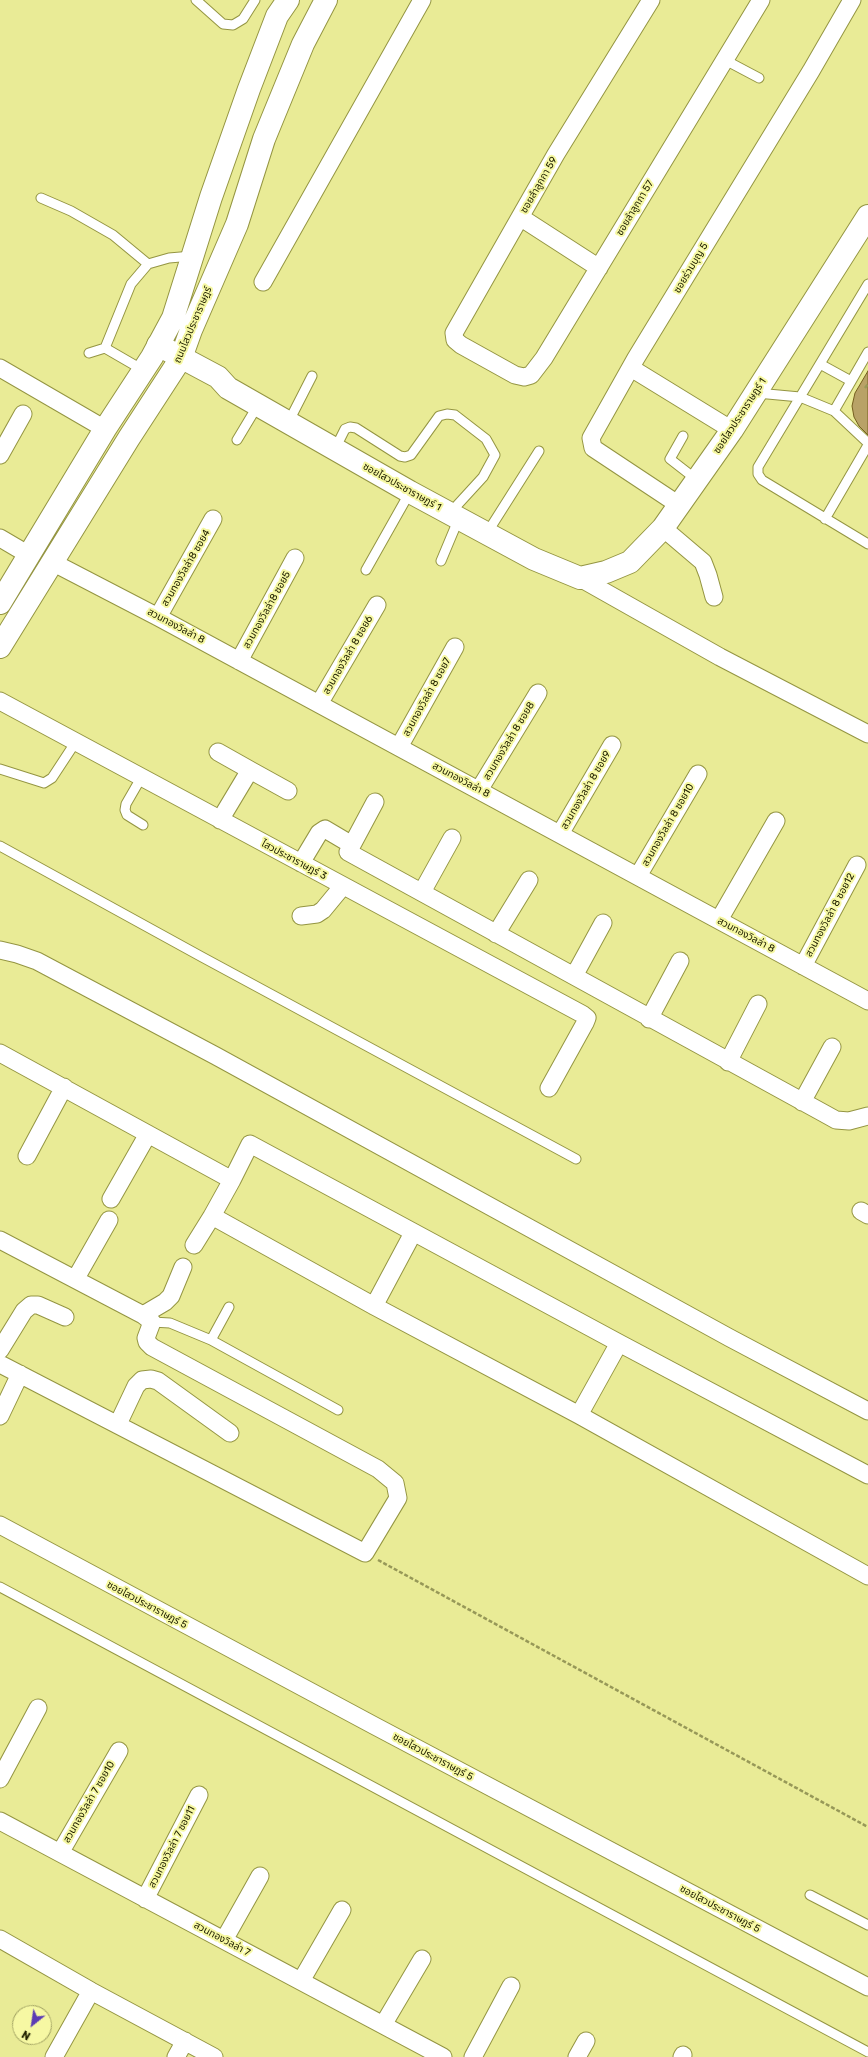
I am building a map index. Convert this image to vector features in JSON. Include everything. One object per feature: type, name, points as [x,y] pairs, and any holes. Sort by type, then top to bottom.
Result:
[{"type":"main road","points":[[0,603],[105,429],[151,357],[173,318],[192,256],[249,89],[277,16],[288,0]]},
{"type":"main road","name":"ถนนไสวประชาราษฎร์","points":[[0,648],[129,438],[143,419],[178,363],[238,224],[267,132],[303,44],[326,0]]},
{"type":"main road","name":"ซอยไสวประชาราษฎร์ 1","points":[[178,363],[213,387],[228,388],[454,516],[534,558],[580,578],[606,572],[630,562],[663,528],[732,430],[868,216]]},
{"type":"main road","points":[[151,357],[178,363]]},
{"type":"main road","points":[[121,405],[143,419]]},
{"type":"street","points":[[263,282],[422,0]]},
{"type":"street","name":"ซอยลำลูกกา 59","points":[[488,360],[460,345],[455,340],[454,333],[520,217],[651,0]]},
{"type":"street","name":"ซอยลำลูกกา 57","points":[[488,360],[515,375],[524,377],[531,375],[544,358],[761,0]]},
{"type":"street","name":"ซอยร่วมบุญ 5","points":[[679,505],[593,448],[590,444],[591,438],[631,368],[811,71],[852,0]]},
{"type":"street","points":[[520,217],[599,268]]},
{"type":"street","points":[[0,368],[105,429]]},
{"type":"street","points":[[631,368],[732,430]]},
{"type":"street","points":[[0,456],[23,414]]},
{"type":"street","name":"สวนทองวิลล่า8 ซอย4","points":[[158,616],[214,519]]},
{"type":"street","points":[[663,528],[703,562],[714,597]]},
{"type":"street","points":[[0,538],[29,555]]},
{"type":"street","name":"สวนทองวิลล่า8 ซอย5","points":[[239,661],[295,558]]},
{"type":"street","name":"สวนทองวิลล่า 8","points":[[52,562],[158,616],[868,1001]]},
{"type":"street","name":"ซอยไสวประชาราษฎร์ 1","points":[[580,578],[720,657],[868,734]]},
{"type":"street","name":"สวนทองวิลล่า 8 ซอย6","points":[[318,704],[376,605]]},
{"type":"street","name":"สวนทองวิลล่า 8 ซอย7","points":[[399,747],[455,647]]},
{"type":"street","name":"สวนทองวิลล่า 8 ซอย8","points":[[479,790],[538,693]]},
{"type":"street","name":"ไสวประชาราษฎร์ 3","points":[[0,701],[75,743],[575,1010],[587,1018],[549,1088]]},
{"type":"street","name":"สวนทองวิลล่า 8 ซอย9","points":[[560,834],[612,745]]},
{"type":"street","points":[[218,752],[288,791]]},
{"type":"street","points":[[220,820],[250,770]]},
{"type":"street","name":"สวนทองวิลล่า 8 ซอย10","points":[[638,876],[698,774]]},
{"type":"street","points":[[375,802],[348,852],[574,976],[649,1019],[836,1120],[849,1121],[868,1116]]},
{"type":"street","points":[[719,920],[776,821]]},
{"type":"street","points":[[301,863],[319,833],[325,829],[352,845]]},
{"type":"street","points":[[422,892],[452,838]]},
{"type":"street","name":"สวนทองวิลล่า 8 ซอย12","points":[[803,966],[857,865]]},
{"type":"street","points":[[496,934],[529,880]]},
{"type":"street","points":[[301,916],[316,914],[323,910],[342,886]]},
{"type":"street","points":[[574,976],[603,923]]},
{"type":"street","points":[[0,950],[37,961],[223,1060],[730,1338],[868,1411]]},
{"type":"street","points":[[649,1019],[680,961]]},
{"type":"street","points":[[728,1062],[758,1004]]},
{"type":"street","points":[[802,1102],[832,1047]]},
{"type":"street","points":[[0,1053],[232,1180]]},
{"type":"street","points":[[27,1156],[64,1087]]},
{"type":"street","points":[[111,1199],[148,1134]]},
{"type":"street","points":[[194,1245],[232,1180],[250,1144],[413,1233],[868,1475]]},
{"type":"street","points":[[212,1216],[374,1306],[579,1415],[868,1576]]},
{"type":"street","points":[[76,1278],[109,1220]]},
{"type":"street","points":[[374,1306],[413,1233]]},
{"type":"street","points":[[0,1240],[76,1278],[148,1319]]},
{"type":"street","points":[[0,1364],[365,1553],[398,1498],[395,1483],[378,1469],[152,1347],[146,1338],[148,1319],[171,1296],[183,1267]]},
{"type":"street","points":[[0,1350],[24,1311],[31,1305],[38,1305],[65,1317]]},
{"type":"street","points":[[579,1415],[619,1343]]},
{"type":"street","points":[[0,1416],[20,1374]]},
{"type":"street","points":[[118,1424],[136,1386],[142,1380],[150,1379],[158,1381],[230,1433]]},
{"type":"street","name":"ซอยไสวประชาราษฎร์ 5","points":[[0,1525],[380,1729],[868,1987]]},
{"type":"street","points":[[0,1779],[38,1708]]},
{"type":"street","name":"สวนทองวิลล่า 7 ซอย10","points":[[60,1853],[119,1751]]},
{"type":"street","name":"สวนทองวิลล่า 7 ซอย11","points":[[145,1899],[199,1795]]},
{"type":"street","name":"สวนทองวิลล่า 7","points":[[0,1821],[443,2057]]},
{"type":"street","points":[[224,1940],[260,1876]]},
{"type":"street","points":[[301,1981],[342,1910]]},
{"type":"street","points":[[0,1939],[91,1991],[214,2057]]},
{"type":"street","points":[[383,2025],[422,1959]]},
{"type":"street","points":[[473,2057],[511,1986]]},
{"type":"street","points":[[54,2057],[91,1991]]},
{"type":"street","points":[[176,2057],[185,2041]]},
{"type":"street","points":[[577,2057],[586,2041]]},
{"type":"lane","points":[[196,0],[223,24],[233,25],[244,19],[255,0]]},
{"type":"lane","points":[[725,60],[760,78]]},
{"type":"lane","points":[[41,198],[71,211],[113,235],[148,264]]},
{"type":"lane","points":[[105,348],[131,284],[148,264],[169,258],[192,256]]},
{"type":"lane","points":[[867,540],[826,519],[762,480],[758,474],[758,467],[868,284]]},
{"type":"lane","points":[[89,353],[105,348],[151,357]]},
{"type":"lane","points":[[834,411],[868,352]]},
{"type":"lane","points":[[820,364],[851,381]]},
{"type":"lane","points":[[288,422],[312,376]]},
{"type":"lane","points":[[756,392],[800,397],[834,411],[868,444],[826,519]]},
{"type":"lane","points":[[237,440],[258,405]]},
{"type":"lane","points":[[335,449],[345,429],[350,427],[356,428],[400,456],[405,457],[411,454],[439,416],[447,414],[455,415],[486,439],[495,455],[483,476],[454,516],[441,561]]},
{"type":"lane","points":[[683,436],[670,459],[697,480]]},
{"type":"lane","points":[[487,533],[539,451]]},
{"type":"lane","points":[[366,570],[410,492]]},
{"type":"lane","points":[[0,769],[44,783],[52,778],[75,743]]},
{"type":"lane","points":[[141,778],[126,804],[125,810],[127,815],[143,825]]},
{"type":"lane","points":[[0,846],[202,958],[576,1159]]},
{"type":"lane","points":[[212,1340],[229,1306]]},
{"type":"lane","points":[[148,1319],[170,1323],[212,1340],[338,1410]]},
{"type":"lane","points":[[0,1587],[868,2052]]},
{"type":"lane","points":[[810,1895],[868,1925]]},
{"type":"path","points":[[865,388],[868,384]]},
{"type":"path","points":[[365,1553],[868,1827]]},
{"type":"building","points":[[868,371],[868,435],[859,426],[854,417],[852,406],[855,393]]}]
